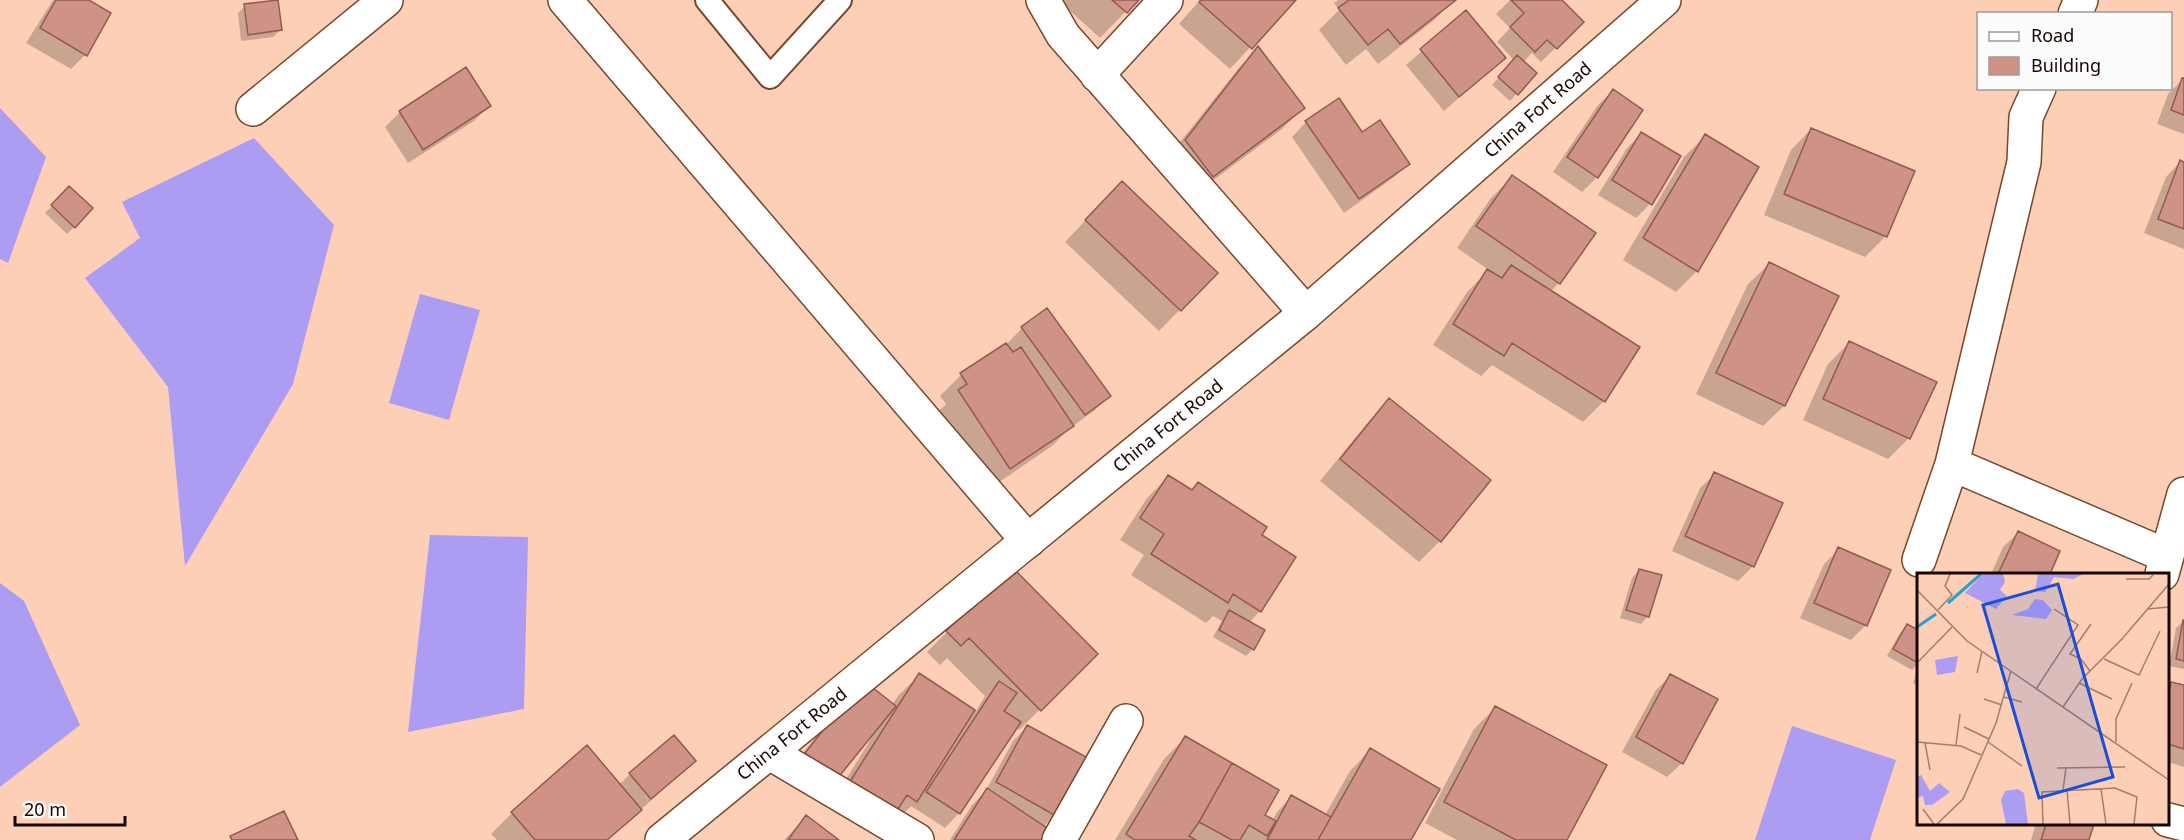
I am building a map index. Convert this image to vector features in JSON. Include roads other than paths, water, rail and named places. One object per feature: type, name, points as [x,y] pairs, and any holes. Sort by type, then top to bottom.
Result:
[{"type":"street","points":[[253,109],[386,0]]},
{"type":"street","points":[[565,0],[1028,541]]},
{"type":"street","points":[[1043,0],[1063,35],[1306,312]]},
{"type":"street","points":[[1097,75],[1166,0]]},
{"type":"street","name":"China Fort Road","points":[[662,840],[1306,312],[1664,0]]},
{"type":"street","points":[[1919,560],[1952,464],[2024,162],[2026,117],[2038,90]]},
{"type":"street","points":[[1952,464],[2164,565],[2182,514]]},
{"type":"street","points":[[1059,840],[1126,721]]},
{"type":"street","points":[[770,753],[917,840]]},
{"type":"street","points":[[2169,820],[2184,824]]},
{"type":"lane","points":[[707,0],[770,78],[840,0]]}]
